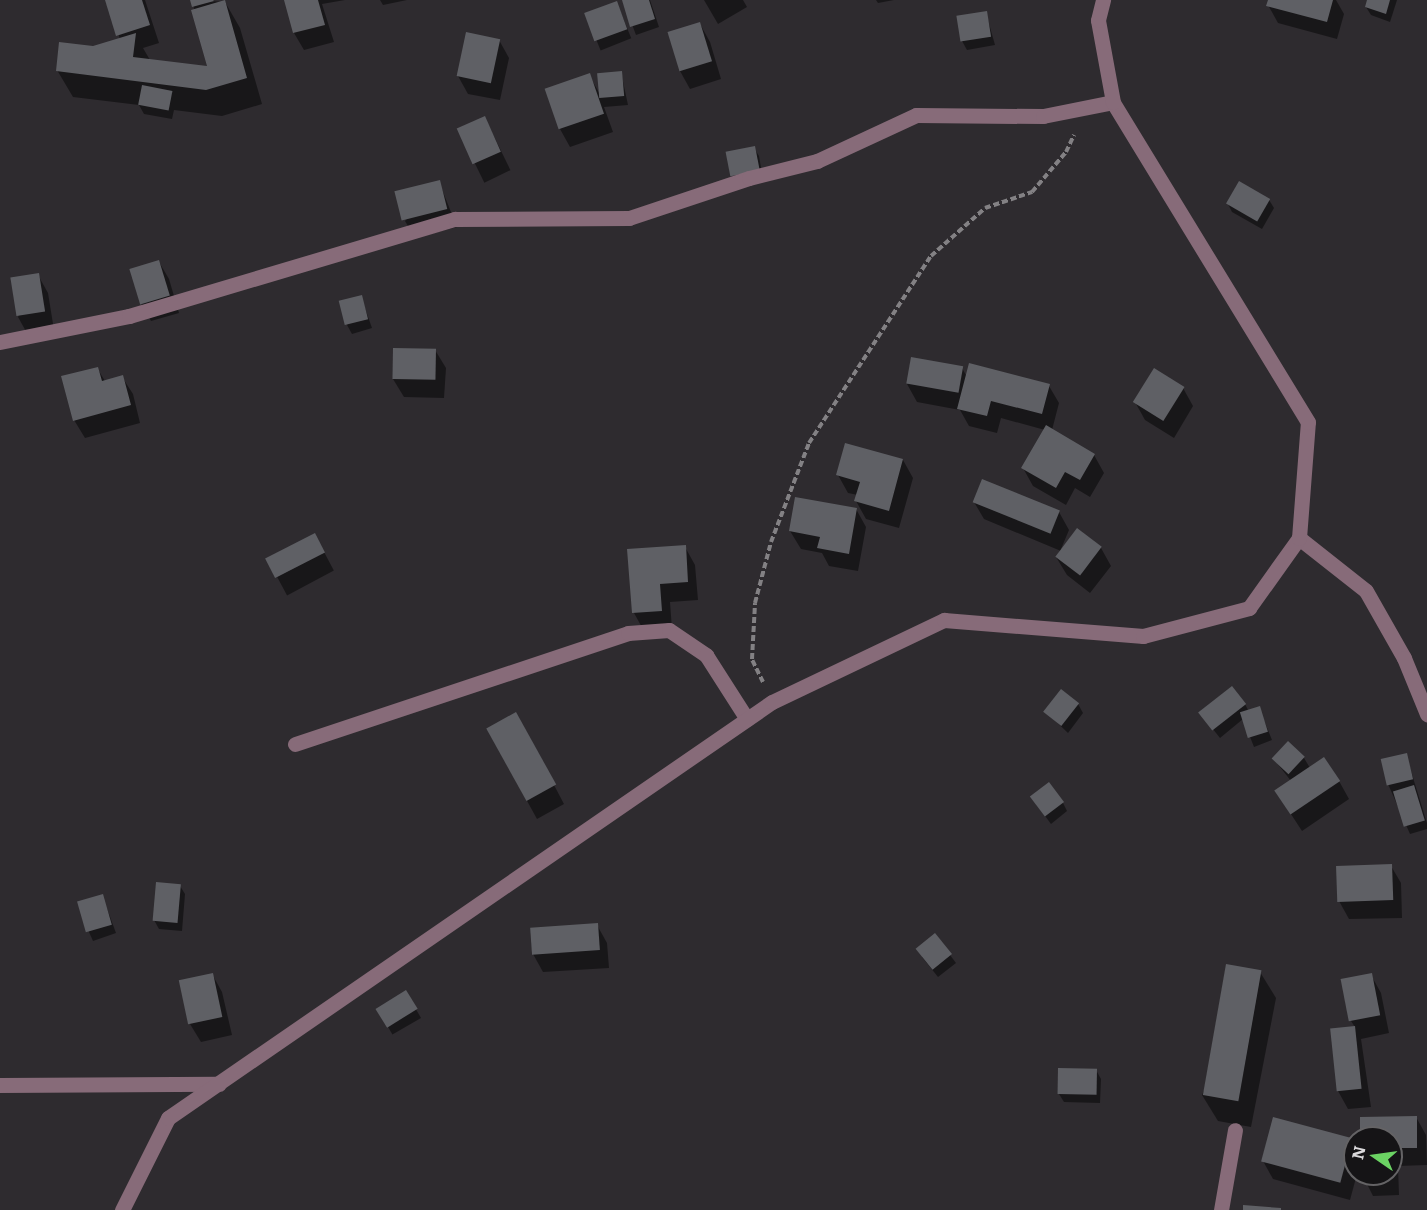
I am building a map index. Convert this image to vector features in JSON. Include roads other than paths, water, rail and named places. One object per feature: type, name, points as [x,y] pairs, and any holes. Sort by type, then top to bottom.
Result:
[{"type":"street","points":[[122,1210],[168,1118],[772,702],[944,620],[1143,636],[1249,608],[1299,538],[1308,423],[1113,102],[1098,20],[1103,0]]},
{"type":"street","points":[[0,342],[129,316],[456,219],[629,218],[749,178],[817,161],[916,116],[1043,116],[1113,102]]},
{"type":"street","points":[[1299,538],[1366,591],[1404,658],[1427,714]]},
{"type":"street","points":[[295,744],[628,633],[669,630],[706,655],[747,719]]},
{"type":"street","points":[[0,1085],[219,1084]]},
{"type":"street","points":[[1221,1210],[1235,1130]]}]
